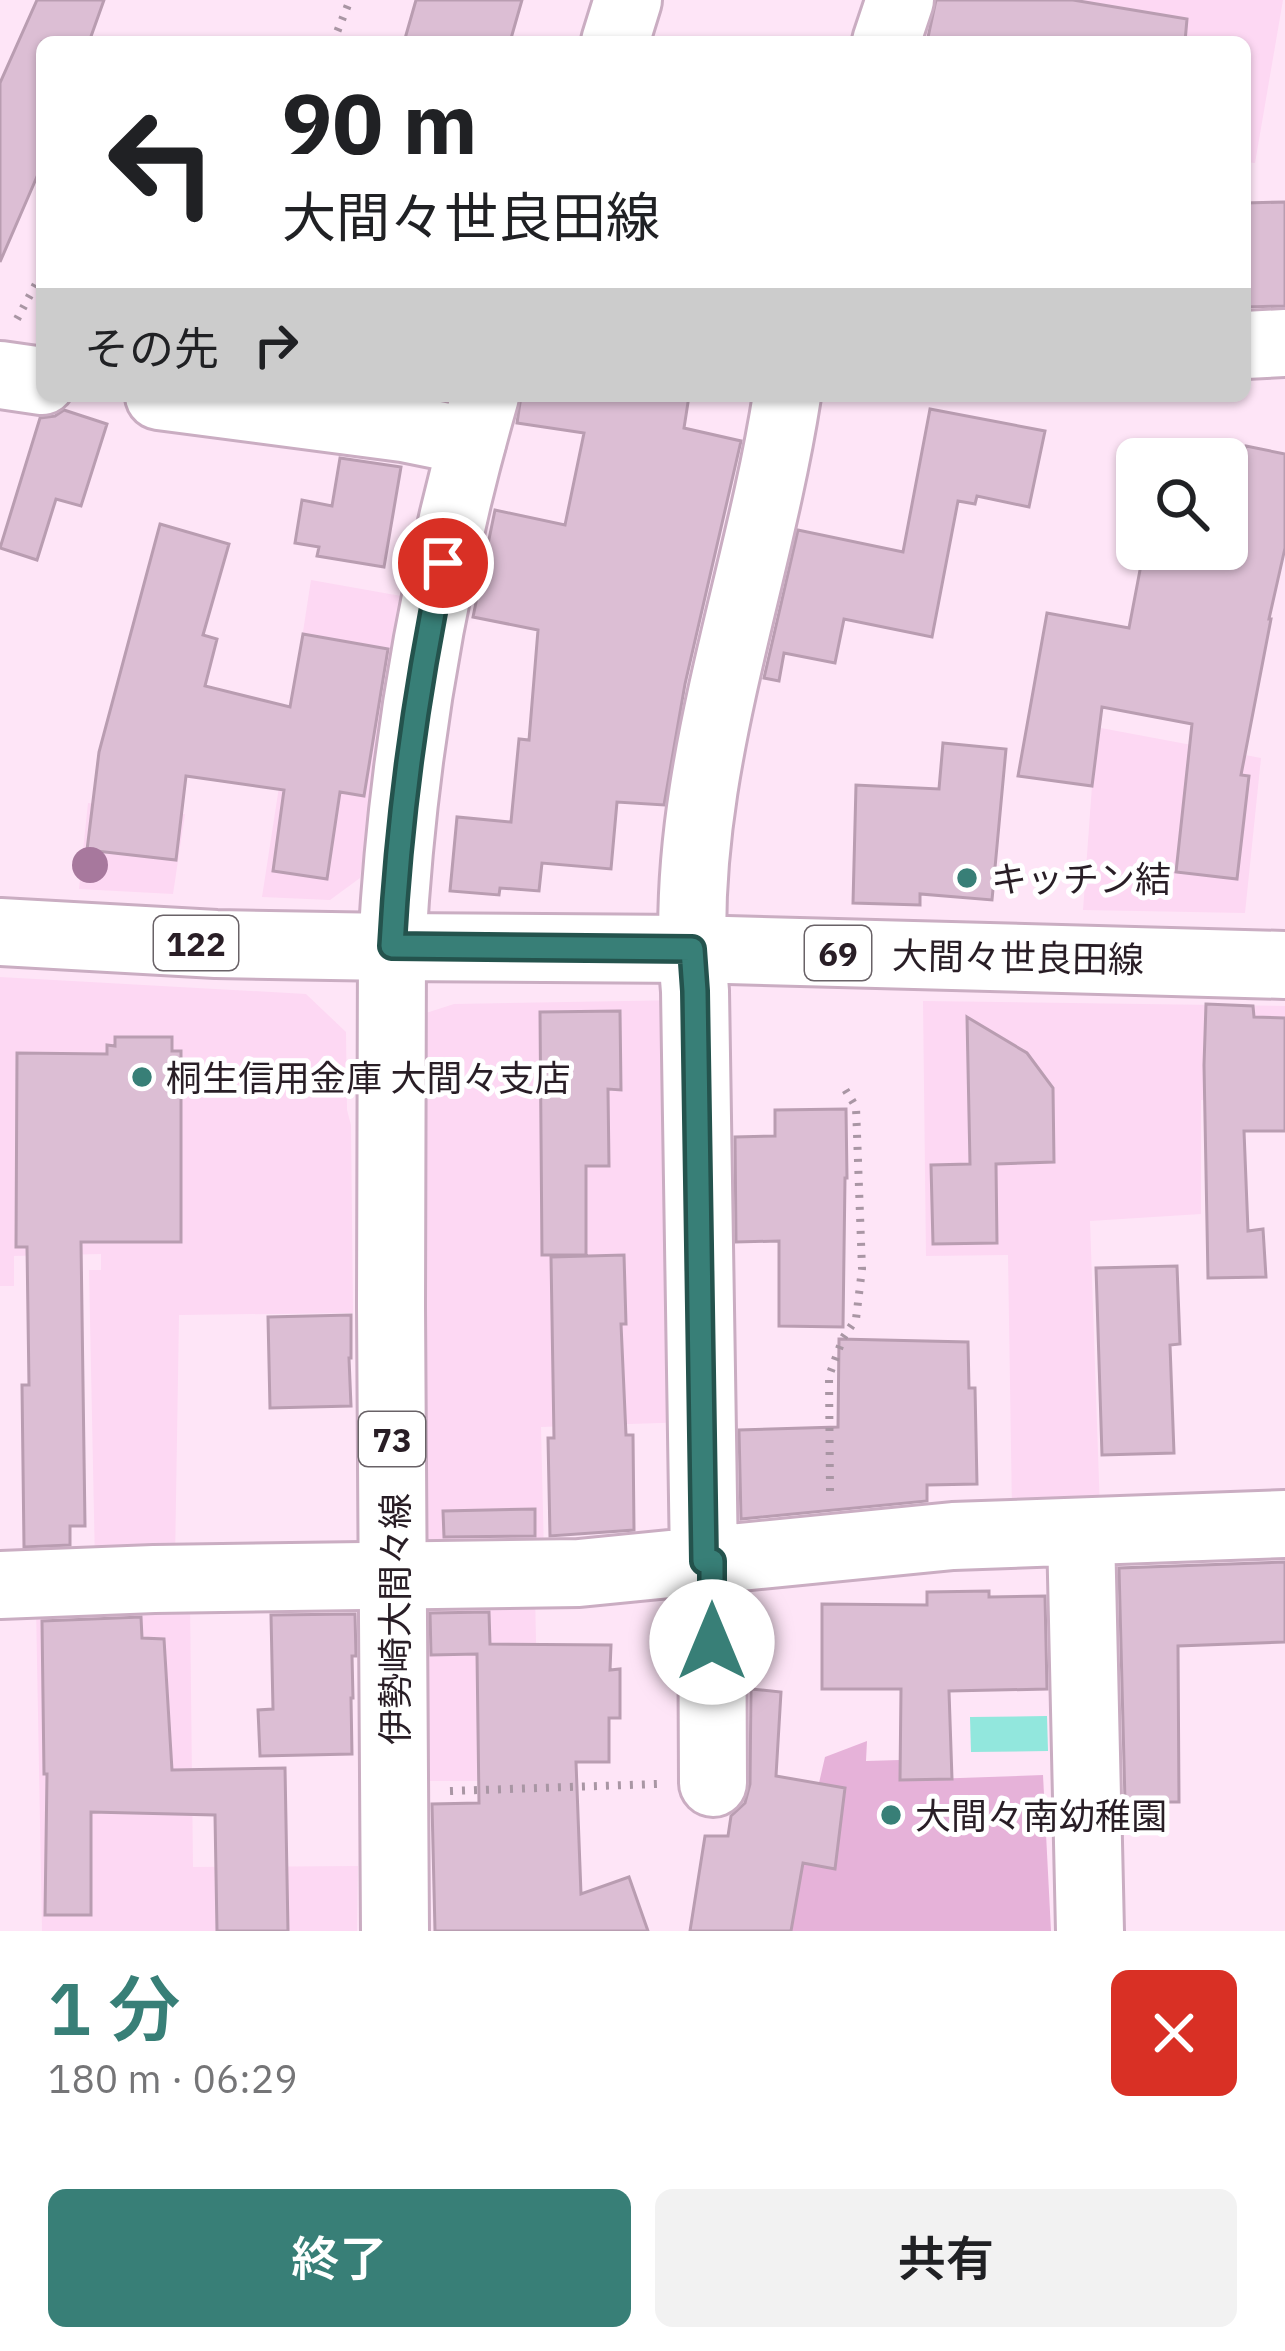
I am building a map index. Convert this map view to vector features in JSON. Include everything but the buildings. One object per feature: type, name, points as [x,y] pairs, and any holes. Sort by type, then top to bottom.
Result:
[{"type":"main road","points":[[617,36],[628,0]]},
{"type":"main road","points":[[888,36],[900,0]]},
{"type":"main road","points":[[1251,344],[1285,344]]},
{"type":"main road","points":[[205,402],[403,428],[478,419]]},
{"type":"main road","points":[[712,1783],[692,949],[696,850],[721,694],[786,402]]},
{"type":"main road","name":"伊勢崎大間々線","points":[[395,1931],[392,946],[417,694],[478,419]]},
{"type":"main road","name":"122","points":[[0,932],[216,944],[392,946]]},
{"type":"main road","name":"大間々世良田線","points":[[392,946],[1285,965]]},
{"type":"main road","points":[[0,1585],[578,1573],[953,1536],[1285,1524]]},
{"type":"main road","points":[[1081,1532],[1090,1931]]},
{"type":"path","points":[[335,36],[350,0]]},
{"type":"path","points":[[18,362],[36,295]]},
{"type":"path","points":[[830,1547],[829,1376],[856,1318],[862,1269],[856,1108],[843,1086]]},
{"type":"path","points":[[439,1791],[712,1783]]},
{"type":"shaded area","points":[[914,0],[1283,0],[1255,163],[1251,163],[1251,36],[902,36]]},
{"type":"shaded area","points":[[311,580],[401,596],[360,878],[330,900],[262,897]]},
{"type":"shaded area","points":[[1101,728],[1261,758],[1245,913],[1083,910]]},
{"type":"shaded area","points":[[88,803],[185,814],[173,894],[79,889]]},
{"type":"shaded area","points":[[0,977],[306,994],[346,1032],[353,1313],[179,1315],[175,1561],[95,1564],[89,1270],[101,1270],[101,1254],[14,1256],[14,1286],[0,1286]]},
{"type":"shaded area","points":[[685,1000],[690,1422],[541,1427],[544,1555],[419,1544],[419,1029],[426,1013],[454,1004]]},
{"type":"shaded area","points":[[923,1001],[1285,1006],[1285,1101],[1201,1100],[1201,1214],[1090,1221],[1100,1510],[1012,1512],[1008,1255],[926,1256]]},
{"type":"shaded area","points":[[427,1593],[535,1593],[539,1781],[427,1781]]},
{"type":"shaded area","points":[[190,1602],[193,1867],[358,1866],[357,1931],[42,1931],[36,1606]]},
{"type":"shaded area","points":[[1047,1716],[1048,1751],[971,1752],[970,1717]]},
{"type":"shaded area","points":[[867,1741],[866,1761],[900,1760],[902,1780],[1043,1775],[1051,1931],[791,1931],[803,1863],[835,1868],[845,1789],[819,1783],[825,1757]]},
{"type":"place","name":"キッチン結","points":[[967,878]]},
{"type":"place","name":"桐生信用金庫 大間々支店","points":[[142,1077]]},
{"type":"place","name":"大間々南幼稚園","points":[[891,1815]]},
{"type":"route","points":[[443,563],[407,765],[392,946],[692,949],[704,1561],[712,1561],[712,1642]]}]
